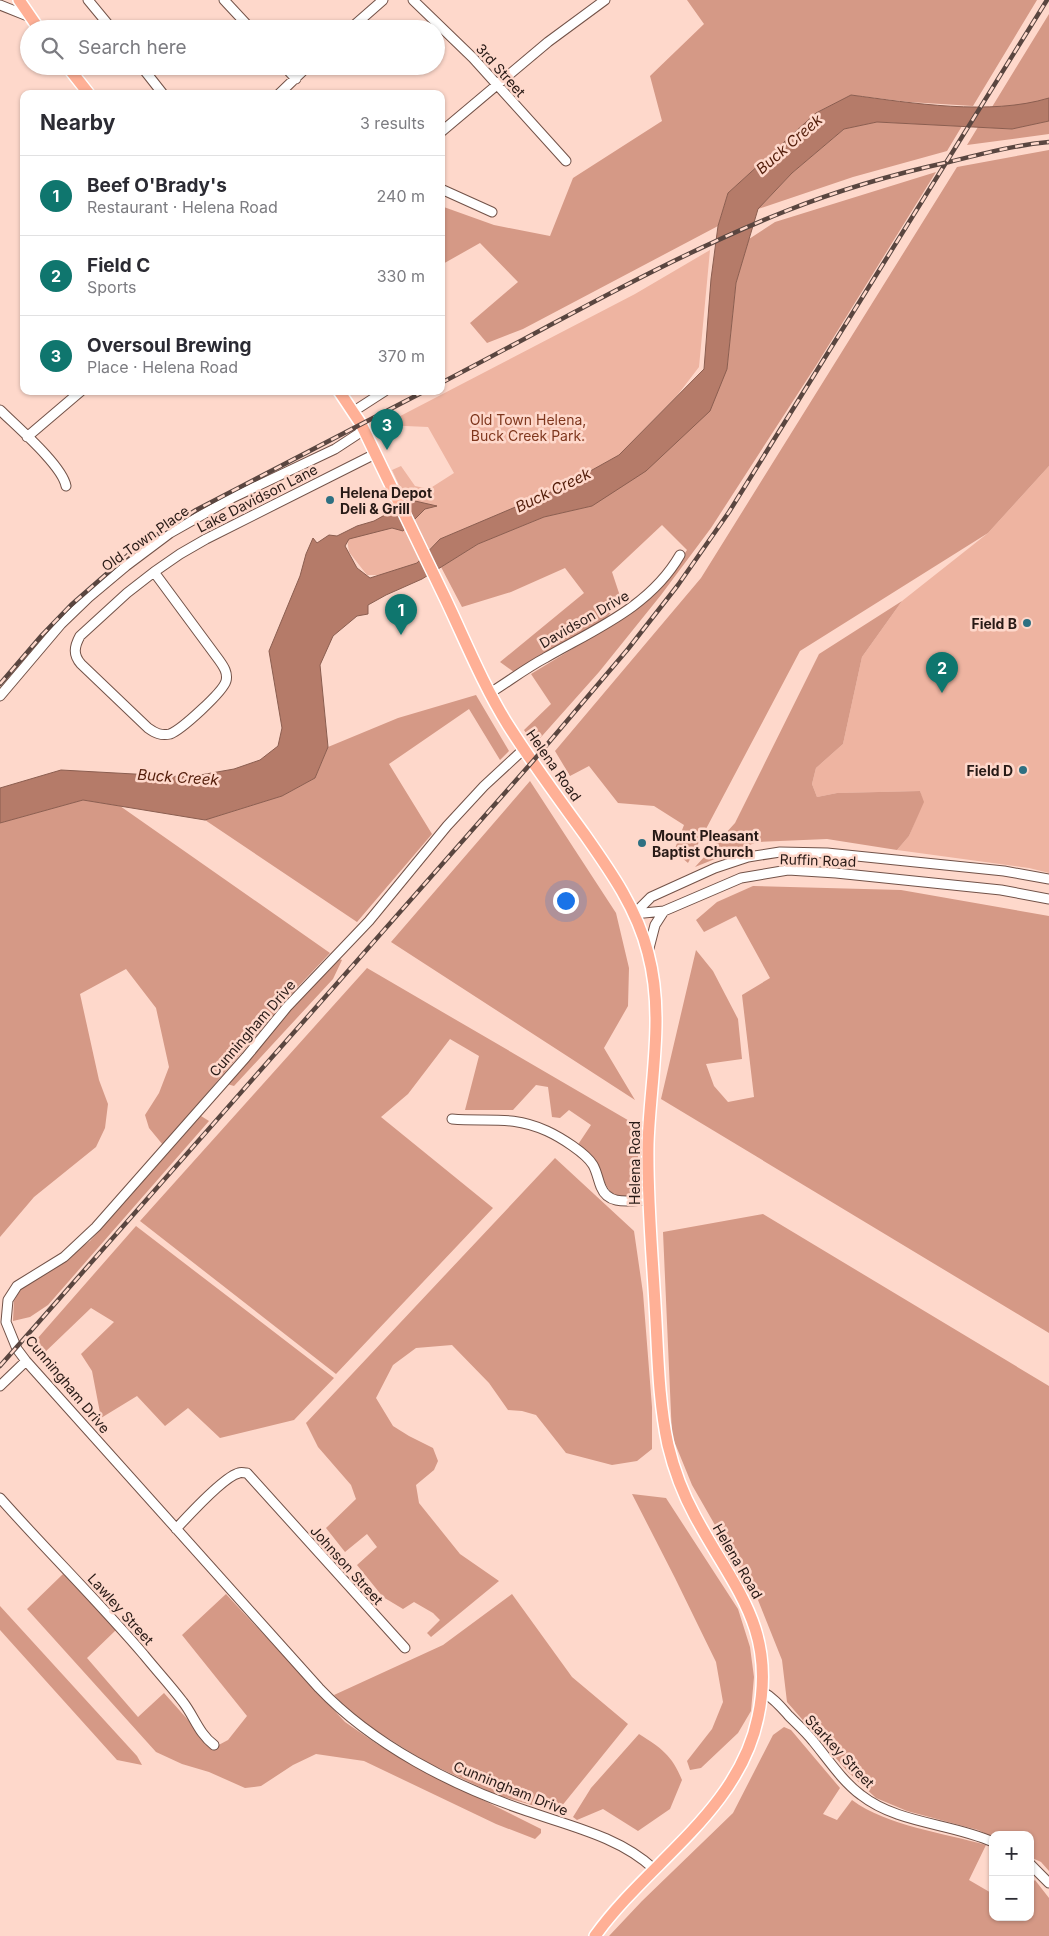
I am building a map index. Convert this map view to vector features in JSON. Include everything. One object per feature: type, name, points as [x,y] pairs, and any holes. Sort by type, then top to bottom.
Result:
[{"type":"main road","points":[[20,0],[32,18]]},
{"type":"main road","points":[[74,75],[86,90]]},
{"type":"main road","name":"Helena Road","points":[[342,395],[354,411],[364,430],[490,693],[524,749],[604,862],[634,914],[648,952],[656,990],[656,1019],[649,1114],[649,1200],[660,1384],[668,1442],[676,1472],[689,1504],[741,1592],[753,1620],[762,1660],[761,1691],[758,1721],[752,1741],[734,1777],[700,1822],[608,1918],[595,1936]]},
{"type":"street","points":[[2,0],[0,5],[32,18]]},
{"type":"street","points":[[88,0],[105,20]]},
{"type":"street","points":[[224,0],[243,20]]},
{"type":"street","points":[[360,20],[383,0]]},
{"type":"street","name":"3rd Street","points":[[412,0],[433,20]]},
{"type":"street","points":[[445,129],[548,42],[605,0]]},
{"type":"street","name":"3rd Street","points":[[445,31],[473,58],[496,86],[566,162]]},
{"type":"street","points":[[148,75],[160,90]]},
{"type":"street","points":[[293,75],[296,78]]},
{"type":"street","points":[[283,90],[299,75]]},
{"type":"street","points":[[445,191],[492,212]]},
{"type":"street","points":[[27,436],[76,395]]},
{"type":"street","points":[[354,411],[380,395]]},
{"type":"street","points":[[0,410],[57,468],[65,480],[66,486]]},
{"type":"street","name":"Old Town Place","points":[[0,696],[61,624],[89,597],[170,533],[247,490],[335,448],[364,430]]},
{"type":"street","name":"Lake Davidson Lane","points":[[154,572],[226,672],[226,682],[219,693],[182,726],[168,734],[157,734],[148,728],[81,664],[75,654],[76,643],[80,636],[127,593],[154,572],[180,554],[375,454]]},
{"type":"street","name":"Davidson Drive","points":[[490,693],[544,659],[597,630],[640,602],[662,582],[680,555]]},
{"type":"street","name":"Cunningham Drive","points":[[524,749],[484,786],[447,826],[377,912],[287,1007],[246,1057],[96,1227],[64,1257],[17,1286],[8,1300],[6,1322],[17,1349],[26,1360],[330,1700],[368,1732],[430,1769],[484,1795],[628,1848],[654,1869]]},
{"type":"street","name":"Ruffin Road","points":[[634,914],[651,897],[697,876],[728,863],[773,852],[827,853],[1004,871],[1049,879]]},
{"type":"street","name":"Ruffin Road","points":[[634,914],[664,912],[741,878],[788,870],[836,873],[1001,890],[1049,899]]},
{"type":"street","points":[[648,952],[655,925],[664,912]]},
{"type":"street","points":[[452,1119],[506,1119],[524,1122],[547,1130],[586,1156],[593,1165],[601,1187],[608,1197],[623,1202],[649,1200]]},
{"type":"street","points":[[0,1386],[26,1360]]},
{"type":"street","name":"Johnson Street","points":[[176,1529],[210,1494],[238,1473],[247,1473],[405,1648]]},
{"type":"street","name":"Lawley Street","points":[[0,1498],[27,1530],[61,1563],[140,1650],[182,1700],[204,1736],[214,1745]]},
{"type":"street","name":"Starkey Street","points":[[761,1691],[772,1698],[812,1738],[848,1783],[870,1802],[899,1814],[975,1834],[989,1840]]},
{"type":"street","points":[[1034,1868],[1049,1883]]},
{"type":"green space","name":"Old Town Helena, Buck Creek Park.","points":[[710,250],[699,367],[676,397],[619,455],[558,489],[440,539],[417,563],[381,575],[367,575],[349,552],[347,539],[406,500],[392,470],[401,466],[415,486],[429,489],[454,473],[428,427],[383,425],[441,395],[445,395],[445,393],[635,294]]},
{"type":"green space","points":[[1049,466],[1049,873],[1029,868],[897,850],[909,836],[923,802],[920,791],[837,793],[817,797],[812,784],[816,768],[843,744],[862,657],[902,601],[988,533]]},
{"type":"shaded area","points":[[687,0],[1037,0],[973,106],[909,102],[851,95],[816,113],[728,193],[718,226],[523,329],[487,343],[470,323],[518,282],[480,243],[445,263],[445,207],[494,225],[550,236],[573,178],[662,121],[650,76],[704,24]]},
{"type":"shaded area","points":[[1049,14],[1049,98],[1031,104],[992,107]]},
{"type":"shaded area","points":[[1049,121],[1049,134],[967,145],[978,127],[1012,129]]},
{"type":"shaded area","points":[[877,122],[962,126],[947,151],[853,177],[758,209],[792,173],[844,129]]},
{"type":"shaded area","points":[[1049,150],[1049,466],[988,533],[800,651],[688,863],[674,851],[684,825],[654,806],[618,803],[589,766],[570,776],[555,751],[701,578],[957,167]]},
{"type":"shaded area","points":[[936,172],[817,364],[711,528],[661,595],[599,672],[534,745],[524,730],[551,704],[531,674],[610,626],[658,591],[687,550],[662,525],[612,572],[621,599],[606,619],[535,662],[514,672],[500,662],[584,593],[565,568],[511,592],[462,607],[441,567],[478,544],[544,517],[592,506],[727,369],[736,283],[749,239],[775,222]]},
{"type":"shaded area","points":[[902,601],[862,657],[843,744],[816,768],[812,784],[817,797],[837,793],[920,791],[924,802],[909,836],[897,850],[827,839],[757,842],[695,867],[735,823],[819,654]]},
{"type":"shaded area","points":[[476,695],[509,751],[500,760],[469,709],[389,764],[432,834],[357,922],[205,820],[282,796],[315,778],[328,747],[398,718]]},
{"type":"shaded area","points":[[530,781],[616,913],[629,968],[628,1006],[604,1048],[635,1100],[391,942]]},
{"type":"shaded area","points":[[83,800],[120,806],[330,953],[293,992],[163,1145],[149,1128],[145,1115],[159,1093],[169,1067],[156,1008],[126,969],[80,994],[99,1080],[108,1104],[105,1128],[96,1147],[34,1197],[0,1237],[0,823]]},
{"type":"shaded area","points":[[753,886],[901,890],[1049,916],[1049,1333],[661,1099],[696,950],[713,971],[738,1019],[742,1059],[706,1064],[714,1086],[728,1102],[754,1097],[742,995],[770,978],[736,916],[704,932],[696,920],[717,902]]},
{"type":"shaded area","points":[[337,958],[342,960],[333,979],[234,1086],[227,1084],[290,1009]]},
{"type":"shaded area","points":[[367,968],[638,1126],[638,1187],[634,1195],[618,1199],[613,1195],[596,1161],[577,1146],[591,1125],[569,1110],[560,1118],[552,1117],[548,1087],[536,1085],[513,1110],[465,1110],[479,1056],[450,1039],[408,1094],[381,1117],[493,1208],[336,1374],[140,1221]]},
{"type":"shaded area","points":[[201,1116],[209,1121],[48,1305],[30,1317],[13,1321],[14,1301],[22,1287],[90,1241]]},
{"type":"shaded area","points":[[555,1158],[634,1231],[643,1293],[652,1407],[652,1449],[637,1461],[612,1465],[566,1453],[536,1415],[508,1410],[489,1383],[452,1345],[416,1348],[393,1365],[376,1398],[393,1426],[433,1448],[438,1461],[434,1470],[416,1485],[419,1503],[460,1554],[499,1581],[431,1637],[427,1633],[440,1620],[433,1613],[414,1602],[403,1609],[383,1597],[357,1565],[377,1547],[367,1534],[345,1552],[326,1528],[356,1499],[351,1485],[318,1447],[306,1423]]},
{"type":"shaded area","points":[[763,1214],[1049,1386],[1049,1871],[1041,1862],[1034,1859],[1034,1831],[989,1831],[989,1835],[978,1830],[907,1811],[876,1798],[848,1772],[787,1702],[782,1660],[758,1600],[692,1485],[672,1436],[663,1232]]},
{"type":"shaded area","points":[[136,1226],[334,1378],[294,1420],[220,1438],[188,1408],[165,1426],[137,1396],[101,1418],[92,1371],[81,1354],[114,1322],[91,1308],[42,1355],[30,1347]]},
{"type":"shaded area","points":[[632,1494],[666,1498],[738,1609],[750,1647],[754,1677],[751,1711],[738,1733],[701,1768],[690,1770],[687,1761],[712,1729],[723,1702],[716,1662]]},
{"type":"shaded area","points":[[63,1574],[116,1630],[87,1658],[138,1717],[164,1693],[213,1748],[228,1740],[247,1716],[182,1635],[226,1594],[345,1722],[377,1744],[423,1770],[541,1829],[541,1833],[535,1839],[496,1824],[364,1761],[316,1754],[293,1765],[261,1786],[245,1788],[156,1752],[27,1609]]},
{"type":"shaded area","points":[[512,1594],[572,1677],[628,1724],[561,1807],[549,1810],[497,1795],[426,1762],[351,1713],[334,1695],[443,1645]]},
{"type":"shaded area","points":[[0,1606],[137,1756],[142,1765],[117,1760],[0,1630]]},
{"type":"shaded area","points":[[784,1727],[791,1730],[840,1788],[823,1814],[837,1820],[852,1800],[882,1816],[916,1828],[986,1845],[969,1880],[989,1892],[989,1921],[1034,1921],[1035,1880],[1049,1898],[1049,1936],[609,1936],[642,1901],[733,1813],[773,1735]]},
{"type":"shaded area","points":[[639,1734],[670,1758],[682,1780],[670,1809],[638,1831],[603,1809],[577,1820],[573,1817],[591,1788]]},
{"type":"water","name":"Buck Creek","points":[[851,95],[925,104],[977,107],[1026,103],[1049,98],[1049,121],[1012,129],[877,122],[844,129],[792,173],[758,209],[736,283],[727,369],[710,411],[646,471],[592,506],[544,517],[478,544],[422,579],[368,605],[368,614],[357,616],[333,636],[320,665],[328,747],[315,778],[282,796],[205,820],[83,800],[0,823],[0,788],[61,770],[189,777],[234,769],[260,760],[278,746],[282,728],[269,651],[300,576],[313,538],[317,543],[329,535],[337,536],[357,526],[374,521],[407,503],[415,501],[437,506],[425,509],[403,531],[392,528],[349,539],[345,546],[357,568],[370,578],[417,563],[440,539],[558,489],[619,455],[704,369],[711,279],[718,226],[728,193],[816,113]]},
{"type":"railway","points":[[0,1366],[533,761],[628,649],[678,585],[729,512],[1047,0]]},
{"type":"railway","points":[[445,381],[612,292],[698,249],[806,203],[846,189],[908,172],[999,150],[1049,142]]},
{"type":"railway","points":[[0,684],[42,635],[71,605],[135,549],[196,510],[417,395]]},
{"type":"place","name":"Oversoul Brewing","points":[[387,450]]},
{"type":"place","name":"Helena Depot Deli & Grill","points":[[330,500]]},
{"type":"place","name":"Field B","points":[[1027,623]]},
{"type":"place","name":"Beef O'Brady's","points":[[401,635]]},
{"type":"place","name":"Field C","points":[[942,693]]},
{"type":"place","name":"Field D","points":[[1023,770]]},
{"type":"place","name":"Mount Pleasant Baptist Church","points":[[642,843]]}]
